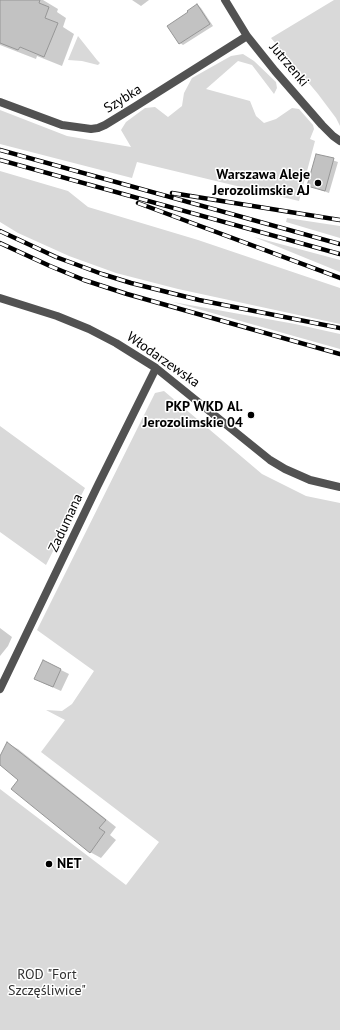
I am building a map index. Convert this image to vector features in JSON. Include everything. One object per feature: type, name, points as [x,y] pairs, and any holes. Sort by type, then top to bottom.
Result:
[{"type":"street","name":"Jutrzenki","points":[[225,0],[247,36],[275,71],[322,125],[340,141]]},
{"type":"street","name":"Szybka","points":[[0,102],[62,125],[91,130],[105,125],[247,36]]},
{"type":"street","name":"Włodarzewska","points":[[0,298],[42,310],[89,329],[116,343],[156,368],[270,460],[285,469],[310,480],[340,487]]},
{"type":"street","name":"Zadumana","points":[[0,689],[156,368]]},
{"type":"green space","points":[[334,0],[340,0],[340,126],[336,118],[318,94],[271,38]]},
{"type":"green space","points":[[78,36],[100,63],[98,65],[82,61],[68,60]]},
{"type":"green space","points":[[243,54],[254,61],[276,82],[277,88],[274,94],[252,65],[238,61],[206,89],[250,101],[256,116],[264,123],[276,119],[292,108],[299,109],[313,125],[314,129],[310,139],[315,141],[299,201],[137,162],[132,178],[0,144],[0,110],[67,136],[131,147],[121,130],[126,122],[145,108],[155,107],[168,117],[182,106],[184,93],[192,78],[231,56]]},
{"type":"green space","points":[[0,171],[68,191],[88,207],[198,240],[340,288],[340,324],[178,289],[116,273],[69,256],[18,233],[0,222]]},
{"type":"green space","points":[[287,218],[340,226],[340,238],[286,222]]},
{"type":"green space","points":[[254,237],[340,260],[340,272]]},
{"type":"green space","points":[[173,302],[295,324],[340,334],[340,349]]},
{"type":"green space","name":"ROD \"Fort Szczęśliwice\"","points":[[164,391],[262,474],[306,496],[340,503],[340,1030],[0,1030],[0,789],[126,885],[159,842],[41,752],[65,720],[46,710],[62,711],[72,704],[94,671],[37,630],[155,393]]},
{"type":"green space","points":[[0,426],[85,488],[46,565],[0,532]]},
{"type":"building","points":[[0,0],[40,0],[39,3],[49,7],[45,18],[58,23],[44,57],[20,47],[18,50],[0,43]]},
{"type":"building","points":[[197,4],[210,24],[179,44],[167,26]]},
{"type":"building","points":[[316,154],[334,158],[325,191],[307,186]]},
{"type":"building","points":[[43,660],[61,669],[53,687],[34,679]]},
{"type":"building","points":[[7,742],[106,820],[99,828],[105,832],[90,853],[11,789],[18,780],[0,765],[0,756]]},
{"type":"railway","points":[[0,150],[340,244]]},
{"type":"railway","points":[[0,160],[340,254]]},
{"type":"railway","points":[[172,193],[340,220]]},
{"type":"railway","points":[[138,203],[340,278]]},
{"type":"railway","points":[[0,231],[56,257],[131,283],[199,300],[340,328]]},
{"type":"railway","points":[[0,243],[84,280],[127,294],[340,354]]},
{"type":"place","name":"Warszawa Aleje Jerozolimskie AJ","points":[[318,183]]},
{"type":"place","name":"PKP WKD Al. Jerozolimskie 04","points":[[251,415]]},
{"type":"place","name":"NET","points":[[49,864]]}]
